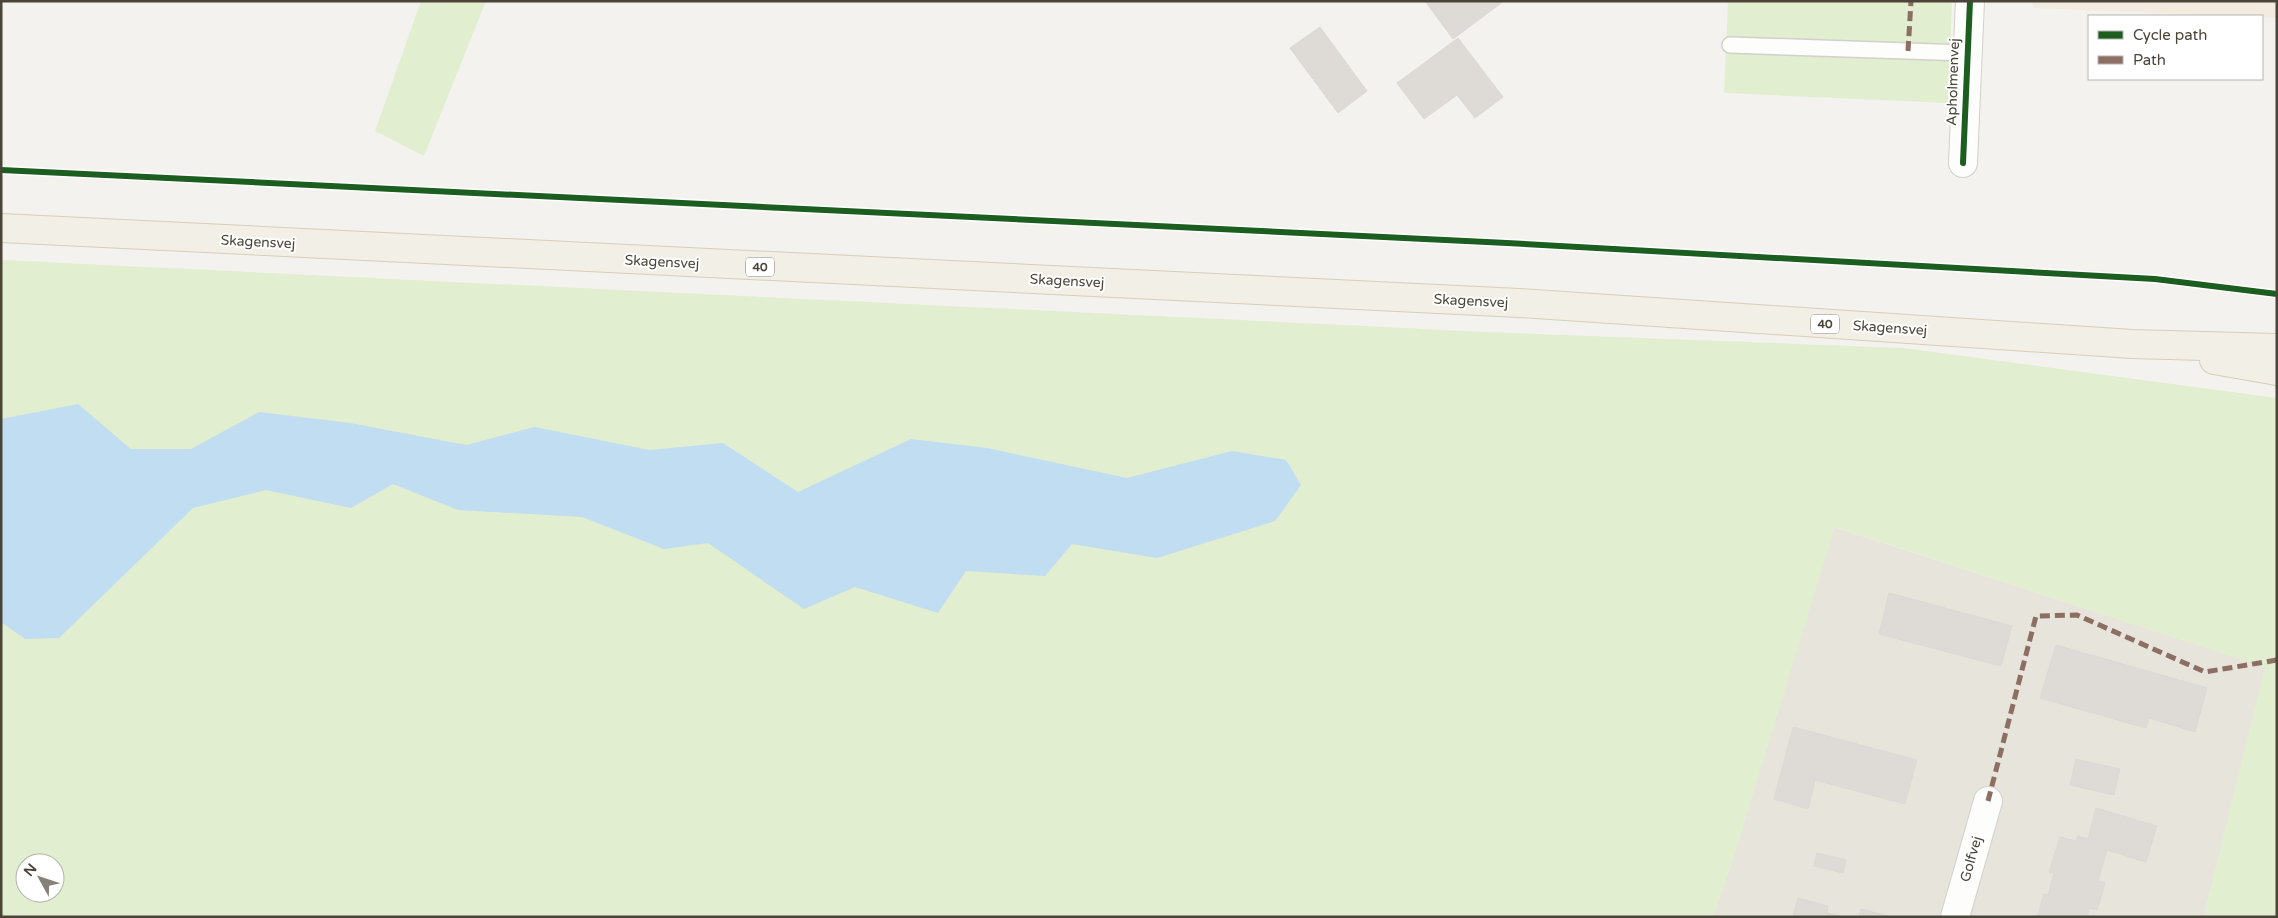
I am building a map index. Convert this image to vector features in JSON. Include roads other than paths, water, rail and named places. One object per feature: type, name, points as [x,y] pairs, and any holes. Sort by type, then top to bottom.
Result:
[{"type":"main road","name":"Skagensvej","points":[[1,228],[1519,303],[2132,344],[2277,348]]},
{"type":"main road","name":"Skagensvej","points":[[2132,344],[2277,371]]},
{"type":"street","name":"Apholmenvej","points":[[1963,163],[1966,53],[1970,1]]},
{"type":"street","name":"Golfvej","points":[[1955,917],[1988,802]]},
{"type":"lane","points":[[1730,45],[1966,53]]},
{"type":"water","points":[[78,404],[131,449],[191,449],[259,412],[350,423],[466,445],[535,427],[649,450],[723,443],[798,492],[911,439],[987,448],[1127,478],[1232,451],[1286,460],[1301,485],[1275,521],[1157,558],[1072,544],[1045,576],[966,571],[938,613],[855,587],[804,609],[708,543],[664,549],[582,517],[458,510],[393,484],[351,508],[266,490],[193,508],[59,638],[25,639],[1,622],[1,419]]}]
